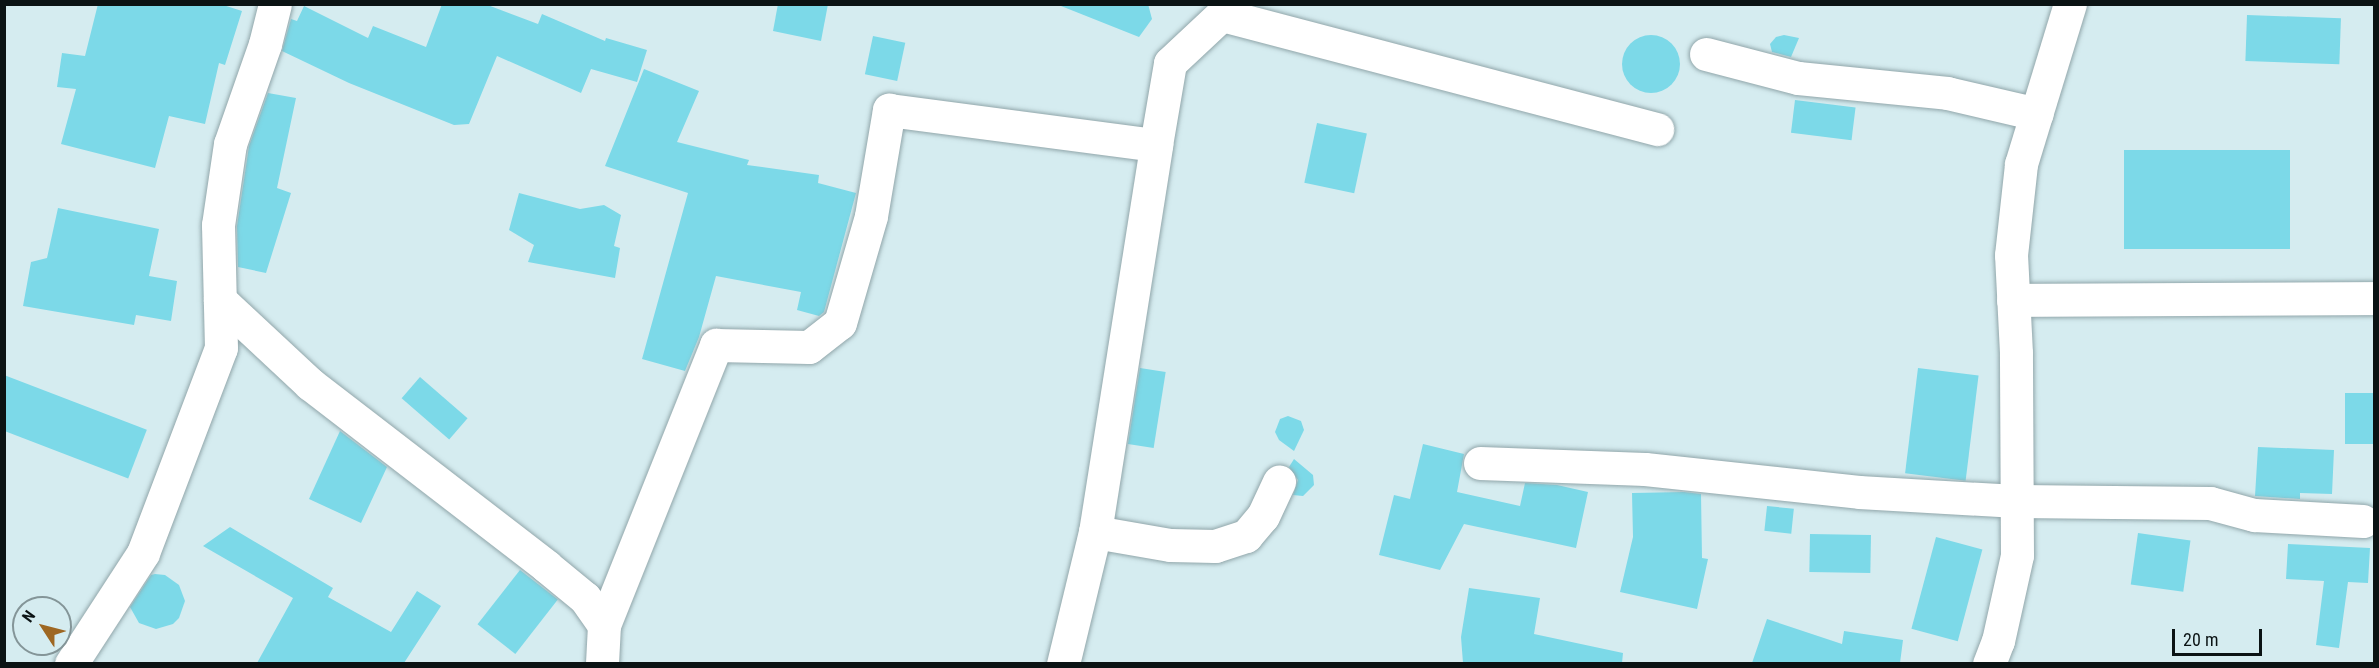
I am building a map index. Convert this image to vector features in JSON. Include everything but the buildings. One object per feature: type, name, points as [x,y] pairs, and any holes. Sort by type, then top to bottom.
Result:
[{"type":"street","points":[[71,663],[143,552],[220,348],[218,225],[230,144],[265,44],[274,4]]},
{"type":"street","points":[[1989,663],[1998,641],[2017,555],[2016,353],[2011,255],[2020,164],[2070,4]]},
{"type":"street","points":[[1063,663],[1095,532],[1170,63],[1228,10],[1657,129]]},
{"type":"street","points":[[1706,54],[1798,78],[1947,93],[2037,114]]},
{"type":"street","points":[[602,663],[604,625],[716,345],[809,347],[840,323],[871,216],[889,110],[1156,145]]},
{"type":"street","points":[[2013,300],[2374,298]]},
{"type":"street","points":[[220,300],[310,384],[585,598],[604,625]]},
{"type":"street","points":[[1480,463],[1645,469],[1859,492],[2017,501],[2210,503],[2254,515],[2363,521]]},
{"type":"street","points":[[1095,532],[1170,545],[1215,546],[1246,536],[1263,516],[1279,482]]}]
